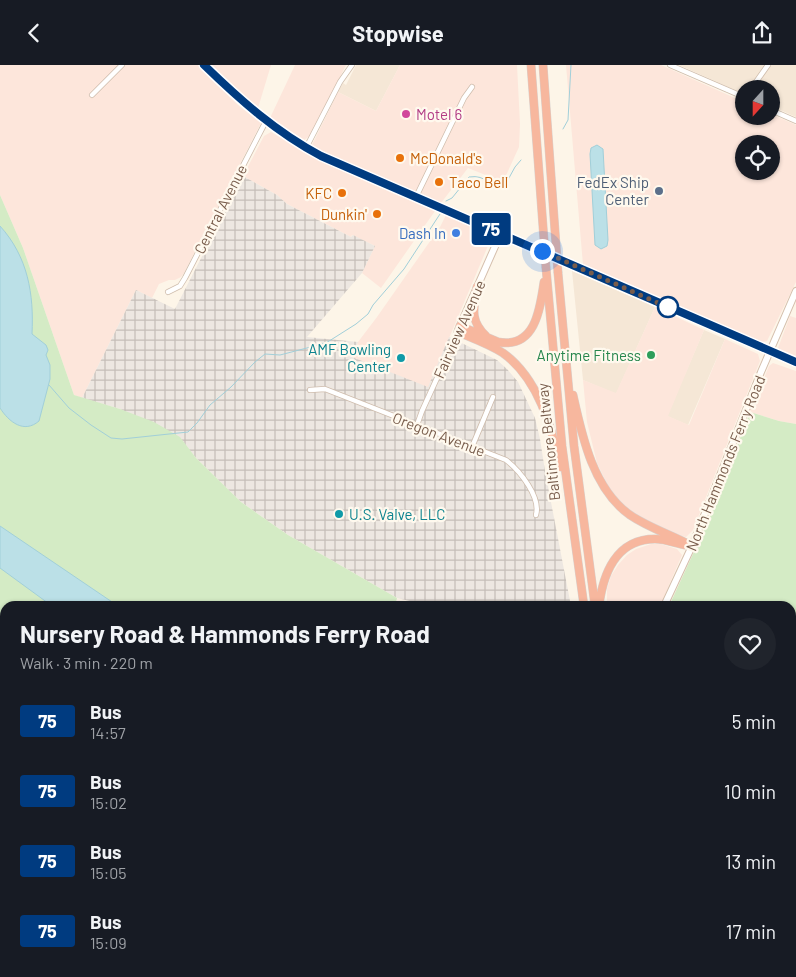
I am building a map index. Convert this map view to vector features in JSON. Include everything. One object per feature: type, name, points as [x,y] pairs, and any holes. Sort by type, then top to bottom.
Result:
[{"type":"highway","name":"Baltimore Beltway","points":[[530,65],[556,387],[583,601]]},
{"type":"highway","name":"Baltimore Beltway","points":[[543,65],[565,361],[594,601]]},
{"type":"highway","points":[[459,329],[504,343],[518,341],[530,330],[538,313],[546,268]]},
{"type":"highway","points":[[477,287],[474,308],[475,321],[482,332],[492,340]]},
{"type":"highway","points":[[459,329],[500,351],[518,366],[531,385],[554,439],[572,523]]},
{"type":"highway","points":[[565,361],[584,442],[593,464],[610,494],[618,505],[636,519],[692,546]]},
{"type":"highway","points":[[600,601],[602,583],[606,573],[618,555],[626,548],[636,543],[655,539],[692,546]]},
{"type":"main road","points":[[204,65],[266,121],[306,148],[340,165],[796,362]]},
{"type":"main road","name":"Fairview Avenue","points":[[459,329],[501,233]]},
{"type":"main road","name":"North Hammonds Ferry Road","points":[[666,601],[692,546],[796,291]]},
{"type":"street","points":[[92,95],[122,65]]},
{"type":"street","points":[[306,148],[340,82],[352,65]]},
{"type":"street","points":[[757,80],[768,65]]},
{"type":"street","points":[[674,66],[735,93]]},
{"type":"street","points":[[416,197],[464,98],[472,87]]},
{"type":"street","points":[[780,114],[796,121]]},
{"type":"street","name":"Central Avenue","points":[[168,292],[180,286],[185,278],[266,121]]},
{"type":"street","name":"Fairview Avenue","points":[[417,425],[459,329]]},
{"type":"street","name":"Oregon Avenue","points":[[310,390],[325,389],[506,460],[517,469],[536,500],[538,510],[536,515]]},
{"type":"street","points":[[472,447],[493,397]]},
{"type":"shaded area","points":[[0,65],[198,65],[238,105],[261,123],[184,273],[175,280],[159,284],[152,298],[136,290],[82,398],[74,395],[23,248],[0,195]]},
{"type":"shaded area","points":[[212,65],[271,65],[258,108],[245,96]]},
{"type":"shaded area","points":[[295,65],[346,65],[310,136],[304,140],[270,118]]},
{"type":"shaded area","points":[[356,65],[400,65],[376,111],[338,92],[343,83],[346,85]]},
{"type":"shaded area","points":[[400,65],[517,65],[520,124],[519,147],[503,182],[468,168],[441,203],[313,148],[312,145],[338,92],[376,111]]},
{"type":"shaded area","points":[[566,65],[661,65],[735,98],[735,125],[780,125],[780,118],[796,125],[796,282],[767,341],[759,343],[583,265]]},
{"type":"shaded area","points":[[679,65],[796,65],[796,117],[780,110],[780,80],[735,80],[735,90]]},
{"type":"shaded area","points":[[271,132],[331,166],[435,211],[381,288],[362,273],[375,246],[352,235],[351,237],[287,204],[277,195],[243,176],[264,136]]},
{"type":"shaded area","points":[[243,176],[277,195],[287,204],[351,237],[353,235],[375,246],[362,273],[307,337],[358,342],[352,357],[428,387],[449,337],[497,360],[507,369],[518,382],[535,418],[570,601],[410,601],[397,598],[288,535],[241,502],[196,458],[179,437],[120,409],[82,398],[136,290],[175,309]]},
{"type":"shaded area","points":[[446,215],[484,232],[490,241],[428,388],[352,357],[358,342],[440,227]]},
{"type":"shaded area","points":[[572,271],[655,307],[616,394],[583,380]]},
{"type":"shaded area","points":[[655,307],[704,330],[668,416],[689,425],[725,339],[758,354],[760,361],[693,530],[686,537],[644,521],[625,508],[608,486],[597,463],[587,422],[583,380],[616,393]]},
{"type":"shaded area","points":[[790,316],[796,318],[796,360],[779,351],[778,348]]},
{"type":"shaded area","points":[[704,330],[725,339],[688,425],[667,416]]},
{"type":"shaded area","points":[[773,363],[796,371],[796,424],[750,412],[769,366]]},
{"type":"shaded area","points":[[651,544],[661,544],[677,549],[682,555],[662,601],[607,601],[607,589],[611,576],[627,555],[636,549]]},
{"type":"green space","points":[[0,195],[23,248],[74,395],[154,422],[180,437],[196,458],[241,502],[288,535],[397,598],[396,601],[0,601]]},
{"type":"green space","points":[[750,412],[796,424],[796,601],[671,601],[710,517]]},
{"type":"water","points":[[597,145],[603,149],[608,240],[607,246],[601,249],[595,245],[590,154],[591,148]]},
{"type":"water","points":[[0,226],[17,250],[23,263],[32,305],[32,334],[46,345],[48,350],[46,355],[50,365],[50,379],[39,421],[28,426],[17,425],[12,422],[0,408]]},
{"type":"water","points":[[0,526],[111,601],[45,601],[0,568]]},
{"type":"waterway","points":[[563,129],[568,120],[571,65]]},
{"type":"waterway","points":[[446,201],[452,198],[469,177],[480,177],[499,187],[504,187],[521,160]]},
{"type":"waterway","points":[[49,385],[69,408],[111,438],[122,439],[188,432],[210,405],[265,354],[280,355],[326,343],[368,314],[373,305],[404,269],[440,214]]},
{"type":"bus line","name":"75","points":[[204,65],[256,113],[292,139],[321,156],[796,362]]},
{"type":"place","name":"Motel 6","points":[[406,114]]},
{"type":"place","name":"McDonald's","points":[[400,158]]},
{"type":"place","name":"Taco Bell","points":[[439,182]]},
{"type":"place","name":"FedEx Ship Center","points":[[659,191]]},
{"type":"place","name":"KFC","points":[[342,193]]},
{"type":"place","name":"Dunkin'","points":[[377,214]]},
{"type":"place","name":"Dash In","points":[[456,233]]},
{"type":"place","name":"Anytime Fitness","points":[[651,355]]},
{"type":"place","name":"AMF Bowling Center","points":[[401,358]]},
{"type":"place","name":"U.S. Valve, LLC","points":[[339,514]]},
{"type":"route","points":[[542,251],[676,311],[668,307]]}]
